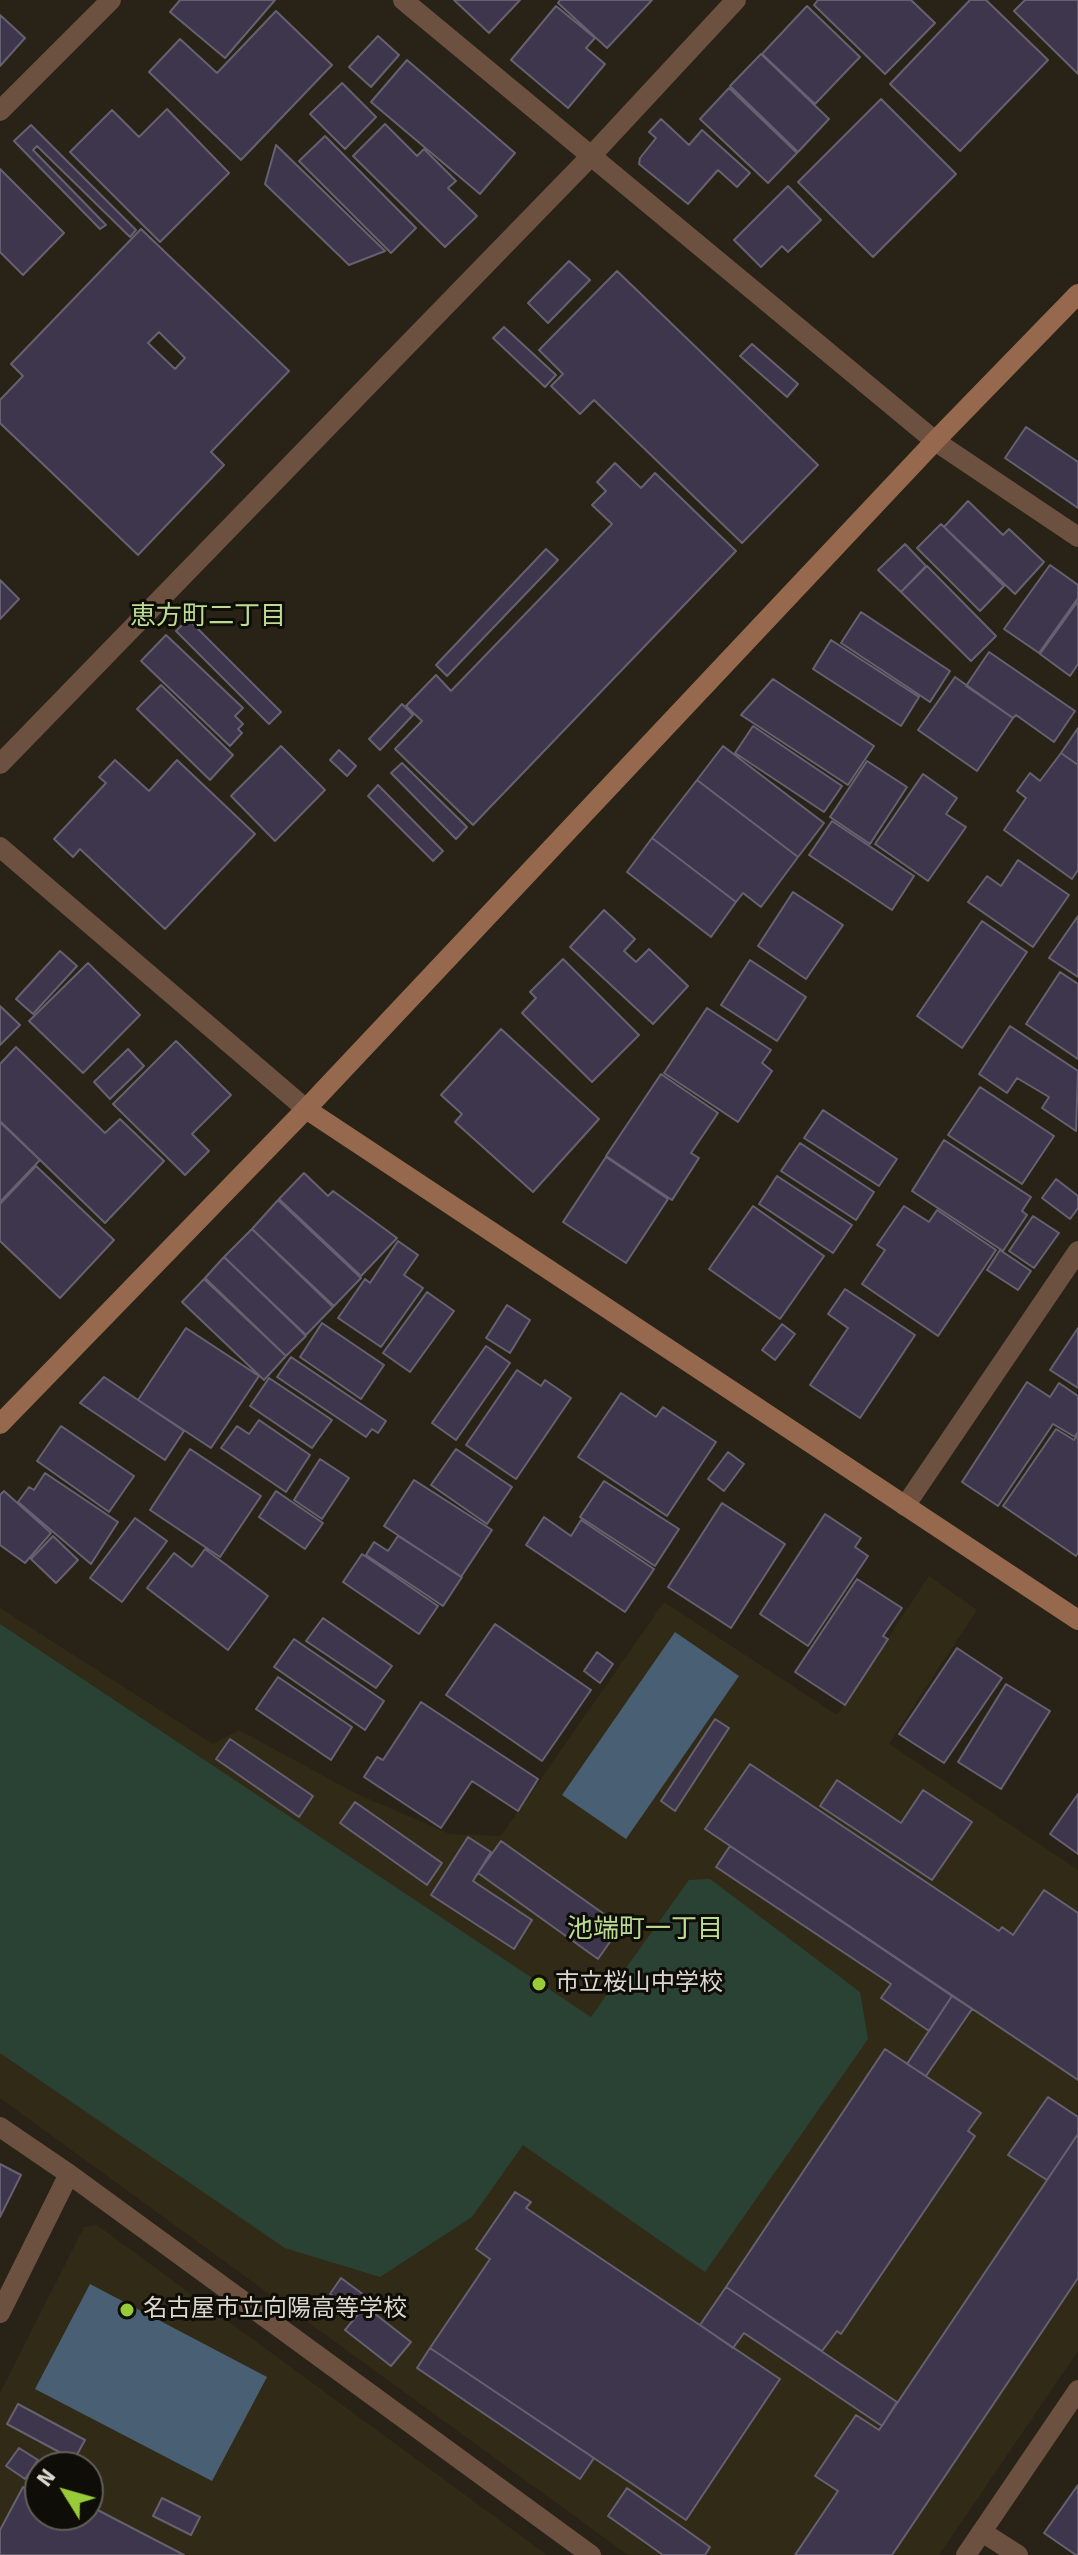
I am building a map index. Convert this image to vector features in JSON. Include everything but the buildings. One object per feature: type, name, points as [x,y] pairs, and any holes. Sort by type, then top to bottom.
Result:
[{"type":"street","points":[[0,111],[111,0]]},
{"type":"street","points":[[403,0],[935,441],[1078,537]]},
{"type":"street","points":[[0,764],[592,155],[736,0]]},
{"type":"street","points":[[0,1424],[306,1109],[935,441],[1078,294]]},
{"type":"street","points":[[0,847],[306,1109],[1078,1620]]},
{"type":"street","points":[[905,1506],[1078,1251]]},
{"type":"street","points":[[0,2127],[69,2174],[591,2555]]},
{"type":"street","points":[[0,2313],[69,2174]]},
{"type":"street","points":[[966,2555],[1078,2390]]},
{"type":"street","points":[[982,2532],[1018,2555]]},
{"type":"shaded area","name":"市立桜山中学校","points":[[929,1576],[977,1610],[889,1744],[1078,1870],[1078,2351],[939,2555],[628,2555],[0,2098],[0,1608],[213,1744],[239,1730],[355,1793],[450,1834],[501,1836],[664,1602],[837,1715]]},
{"type":"shaded area","name":"名古屋市立向陽高等学校","points":[[97,2225],[547,2555],[0,2555],[0,2393],[84,2227]]},
{"type":"green space","points":[[0,1624],[591,2017],[689,1880],[710,1879],[860,1992],[868,2039],[705,2272],[523,2145],[472,2217],[380,2277],[285,2248],[0,2053]]},
{"type":"water","points":[[675,1632],[739,1676],[626,1839],[562,1795]]},
{"type":"water","points":[[90,2284],[267,2377],[212,2481],[35,2389]]},
{"type":"place","name":"市立桜山中学校","points":[[539,1984]]},
{"type":"place","name":"名古屋市立向陽高等学校","points":[[127,2310]]},
{"type":"district","name":"恵方町二丁目","points":[[208,617]]},
{"type":"district","name":"池端町一丁目","points":[[645,1930]]}]
